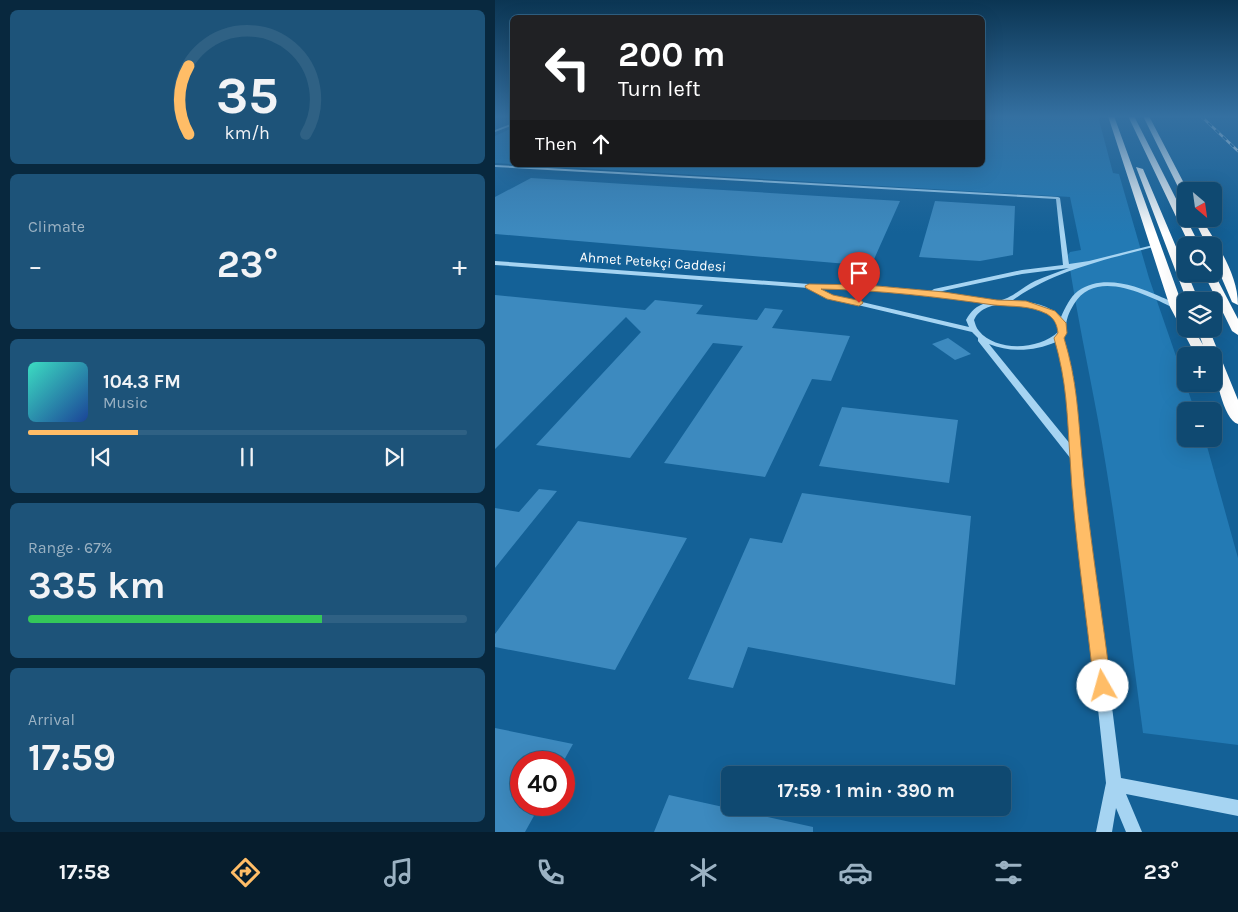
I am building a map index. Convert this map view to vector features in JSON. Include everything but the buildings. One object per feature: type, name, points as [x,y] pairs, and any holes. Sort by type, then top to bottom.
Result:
[{"type":"highway","points":[[1124,155],[1176,306]]},
{"type":"highway","points":[[1134,155],[1190,292]]},
{"type":"highway","points":[[1150,155],[1190,237]]},
{"type":"highway","points":[[1166,155],[1179,182]]},
{"type":"highway","points":[[1222,267],[1238,302]]},
{"type":"highway","points":[[1213,282],[1238,331]]},
{"type":"highway","points":[[1206,337],[1238,419]]},
{"type":"highway","points":[[1221,392],[1238,426]]},
{"type":"street","points":[[495,166],[510,167]]},
{"type":"street","points":[[513,167],[1058,198],[1066,266]]},
{"type":"street","points":[[1006,302],[1029,287],[1089,263],[1155,245]]},
{"type":"street","name":"Ahmet Petekçi Caddesi","points":[[495,263],[809,286],[836,285],[927,293],[997,303]]},
{"type":"street","points":[[927,293],[998,276],[1089,263]]},
{"type":"street","points":[[1061,323],[1078,294],[1085,290],[1109,285],[1139,290],[1176,306]]},
{"type":"street","name":"Ahmet Petekçi Caddesi","points":[[809,286],[830,297],[976,332],[995,343],[1021,348],[1046,345],[1059,338]]},
{"type":"street","points":[[1076,458],[976,332],[970,320],[971,315],[981,307],[1006,302],[1035,306],[1052,313],[1061,323],[1063,333],[1059,338],[1068,368],[1075,417],[1076,458],[1113,784],[1104,832]]},
{"type":"street","points":[[1113,784],[1238,808]]},
{"type":"street","points":[[1113,784],[1134,832]]},
{"type":"shaded area","points":[[495,155],[510,155],[510,164],[495,163]]},
{"type":"shaded area","points":[[985,155],[1108,155],[1113,173],[1119,174],[1149,278],[1177,359],[1177,392],[1188,392],[1192,402],[1177,402],[1177,447],[1207,447],[1238,558],[1238,745],[1143,733],[1111,498],[1068,255],[1070,252],[1081,250],[1070,197],[559,167],[985,167]]},
{"type":"route","points":[[859,303],[830,297],[809,286],[836,285],[944,294],[997,303],[1016,302],[1044,309],[1052,313],[1061,323],[1063,333],[1059,338],[1068,368],[1075,417],[1076,458],[1103,686]]}]
